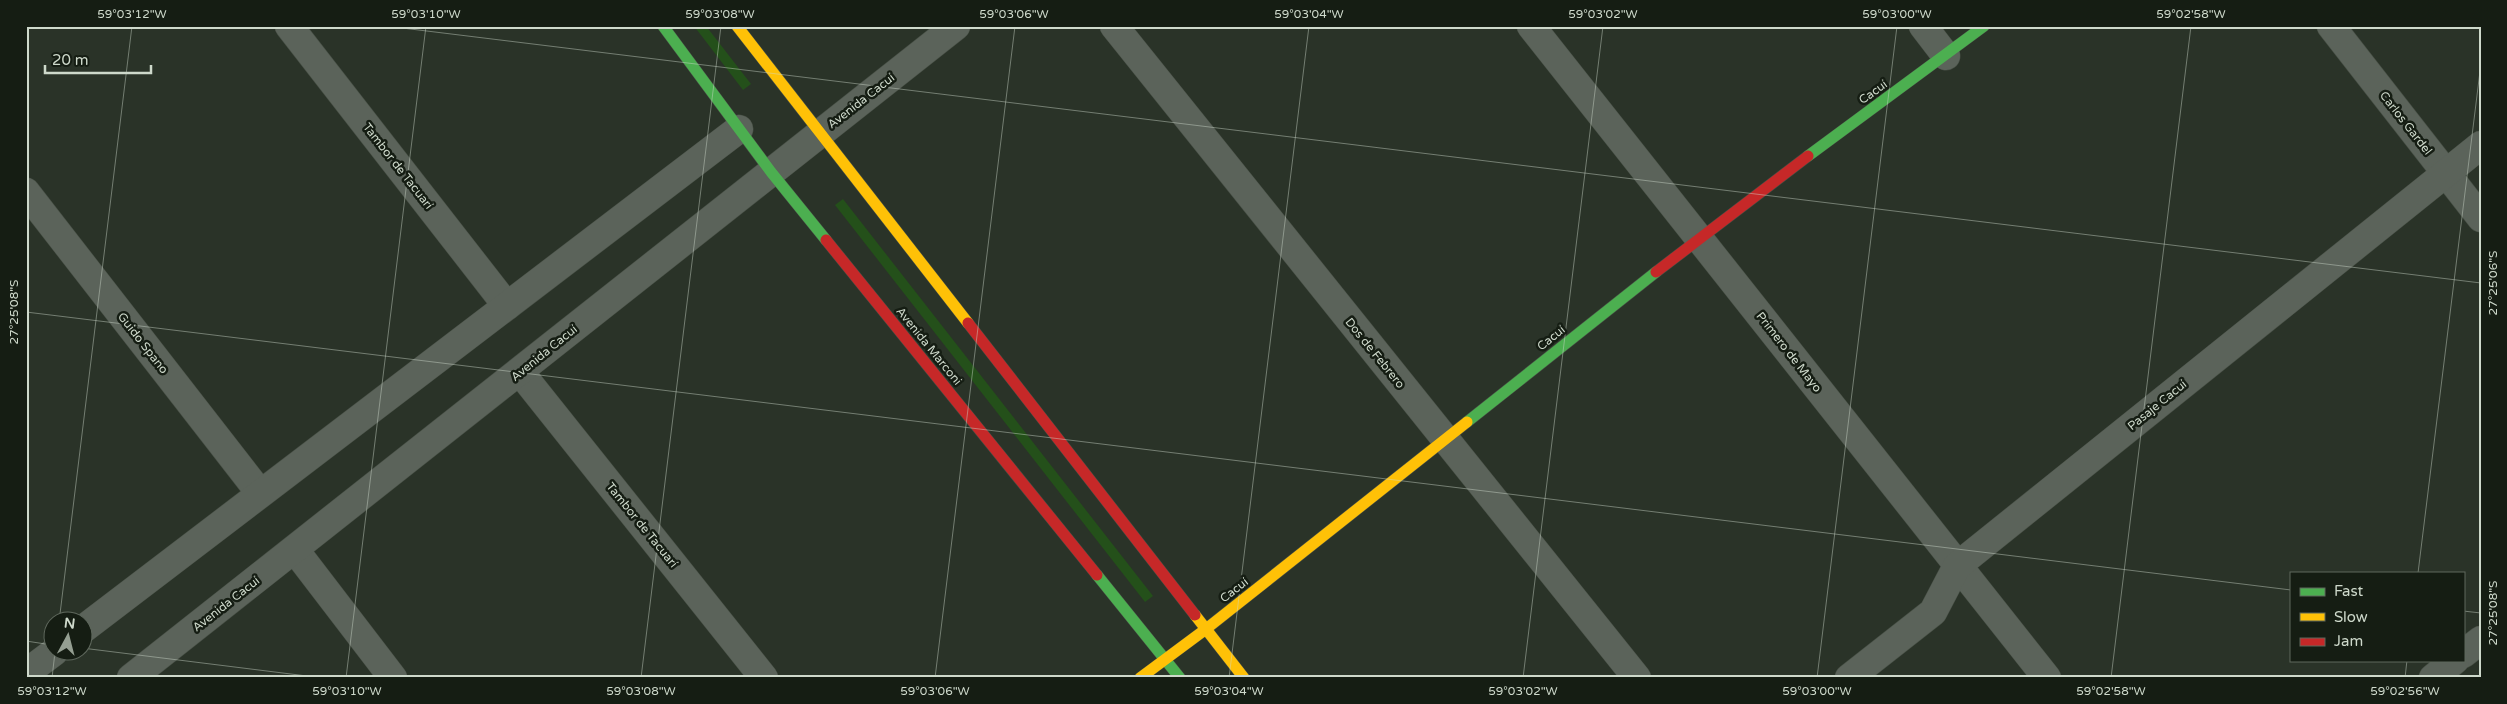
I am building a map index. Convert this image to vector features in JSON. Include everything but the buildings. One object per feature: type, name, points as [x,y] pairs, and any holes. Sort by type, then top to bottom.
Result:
[{"type":"main road","name":"Avenida Marconi","points":[[663,26],[771,172],[1180,678]]},
{"type":"main road","points":[[737,26],[1244,678]]},
{"type":"main road","name":"Cacuí","points":[[1140,678],[1164,658],[1206,629],[1698,237],[1946,56],[1984,26]]},
{"type":"street","name":"Tambor de Tacuarí","points":[[289,26],[507,306]]},
{"type":"street","name":"Avenida Cacuí","points":[[131,678],[956,26]]},
{"type":"street","name":"Dos de Febrero","points":[[1114,26],[1638,678]]},
{"type":"street","name":"Primero de Mayo","points":[[1532,26],[2047,678]]},
{"type":"street","points":[[1923,26],[1946,56]]},
{"type":"street","name":"Carlos Gardel","points":[[2331,26],[2481,218]]},
{"type":"street","points":[[92,622],[739,129]]},
{"type":"street","name":"Pasaje Cacuí","points":[[1849,678],[1933,612],[1957,566],[2481,145]]},
{"type":"street","name":"Guido Spano","points":[[26,192],[260,493]]},
{"type":"street","name":"Tambor de Tacuarí","points":[[520,372],[764,678]]},
{"type":"street","points":[[295,550],[393,678]]},
{"type":"street","points":[[2464,653],[2481,640]]},
{"type":"street","points":[[26,673],[42,661]]},
{"type":"street","points":[[2433,678],[2453,662]]},
{"type":"green space","points":[[694,26],[706,26],[751,84],[743,90]]},
{"type":"green space","points":[[843,199],[1153,596],[1145,602],[835,205]]},
{"type":"traffic: fast","points":[[663,26],[771,172],[826,240]]},
{"type":"traffic: fast","points":[[1808,156],[1984,26]]},
{"type":"traffic: fast","points":[[1467,422],[1656,272]]},
{"type":"traffic: fast","points":[[1097,575],[1180,678]]},
{"type":"traffic: slow","points":[[737,26],[968,323]]},
{"type":"traffic: slow","points":[[1140,678],[1206,629],[1467,422]]},
{"type":"traffic: slow","points":[[1195,615],[1244,678]]},
{"type":"traffic: jam","points":[[1656,272],[1808,156]]},
{"type":"traffic: jam","points":[[826,240],[1097,575]]},
{"type":"traffic: jam","points":[[968,323],[1195,615]]}]
